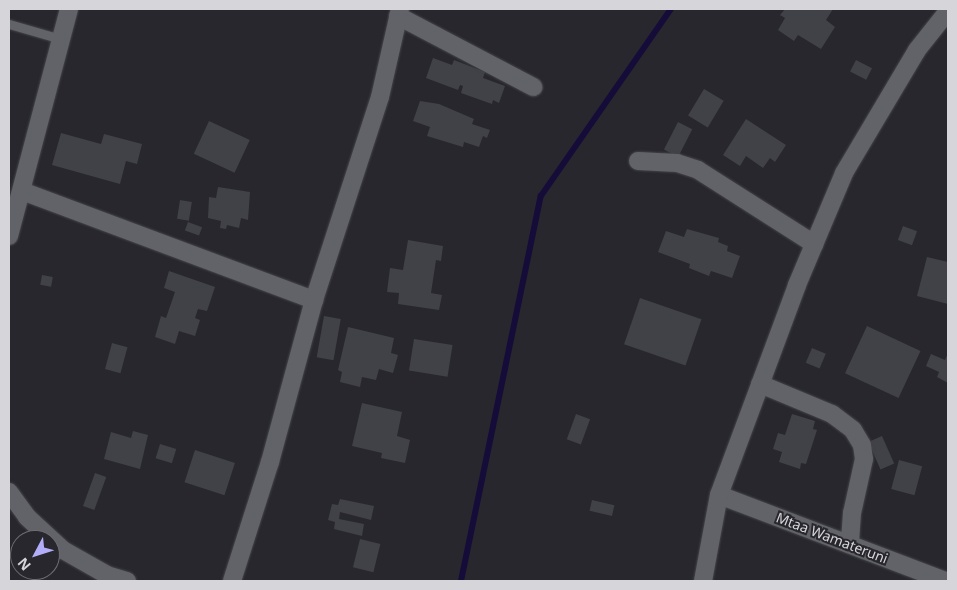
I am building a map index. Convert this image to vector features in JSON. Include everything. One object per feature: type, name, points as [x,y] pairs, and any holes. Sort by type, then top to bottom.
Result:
[{"type":"street","points":[[9,236],[69,9]]},
{"type":"street","points":[[703,581],[719,495],[814,244],[844,173],[917,50],[948,11]]},
{"type":"street","points":[[232,581],[270,462],[314,300],[380,97],[399,12],[533,87]]},
{"type":"street","points":[[638,161],[677,163],[698,170],[814,244]]},
{"type":"street","points":[[22,191],[314,300]]},
{"type":"street","points":[[760,384],[832,414],[853,430],[862,445],[864,459],[852,513],[850,544]]},
{"type":"street","points":[[9,492],[27,517],[64,550],[107,576],[127,581]]},
{"type":"street","name":"Mtaa Wamateruni","points":[[719,495],[945,581]]},
{"type":"lane","points":[[9,24],[61,39]]},
{"type":"building","points":[[785,9],[833,9],[826,20],[835,27],[821,49],[798,35],[794,41],[778,30],[785,18],[780,15]]},
{"type":"building","points":[[433,58],[452,65],[454,60],[485,72],[483,78],[505,86],[499,103],[493,100],[492,104],[461,93],[463,86],[460,85],[458,90],[426,78]]},
{"type":"building","points":[[856,60],[872,68],[866,80],[850,72]]},
{"type":"building","points":[[704,89],[724,101],[708,127],[688,116]]},
{"type":"building","points":[[420,101],[439,104],[474,119],[472,124],[490,130],[487,138],[483,136],[479,147],[464,142],[463,147],[427,136],[430,127],[413,121]]},
{"type":"building","points":[[746,119],[786,145],[775,162],[770,158],[763,168],[746,156],[740,166],[723,155]]},
{"type":"building","points":[[209,121],[250,140],[235,173],[194,154]]},
{"type":"building","points":[[678,122],[692,129],[678,157],[664,150]]},
{"type":"building","points":[[61,133],[101,144],[104,134],[142,144],[137,164],[126,161],[120,184],[52,165]]},
{"type":"building","points":[[218,187],[250,192],[248,220],[241,218],[239,228],[227,225],[226,229],[220,228],[221,221],[208,218],[209,197],[216,198]]},
{"type":"building","points":[[180,200],[192,202],[189,221],[177,219]]},
{"type":"building","points":[[188,222],[202,227],[199,236],[185,230]]},
{"type":"building","points":[[903,226],[917,231],[912,245],[898,240]]},
{"type":"building","points":[[687,229],[719,238],[718,242],[728,246],[727,251],[740,256],[732,278],[711,271],[709,276],[689,268],[690,264],[658,252],[666,231],[684,237]]},
{"type":"building","points":[[408,240],[443,246],[441,261],[436,260],[431,293],[442,295],[439,310],[398,304],[399,293],[387,292],[390,268],[403,270]]},
{"type":"building","points":[[927,257],[948,262],[948,304],[917,296]]},
{"type":"building","points":[[169,271],[215,287],[207,311],[198,309],[195,318],[200,320],[195,336],[179,331],[175,344],[155,337],[161,316],[166,318],[175,292],[164,288]]},
{"type":"building","points":[[42,275],[53,277],[51,287],[40,285]]},
{"type":"building","points":[[640,298],[701,319],[686,365],[624,344]]},
{"type":"building","points":[[324,316],[341,319],[333,360],[317,357]]},
{"type":"building","points":[[867,326],[920,351],[898,398],[845,373]]},
{"type":"building","points":[[348,327],[394,338],[391,353],[398,355],[393,373],[379,369],[376,380],[362,377],[360,387],[340,382],[342,372],[338,370]]},
{"type":"building","points":[[414,339],[453,345],[448,377],[409,371]]},
{"type":"building","points":[[112,343],[127,347],[120,373],[105,369]]},
{"type":"building","points":[[812,348],[826,354],[820,369],[806,363]]},
{"type":"building","points":[[948,353],[948,383],[937,377],[939,372],[926,366],[931,354],[945,360]]},
{"type":"building","points":[[362,403],[402,412],[397,436],[410,440],[405,463],[381,458],[382,453],[352,446]]},
{"type":"building","points":[[576,414],[590,419],[581,445],[567,439]]},
{"type":"building","points":[[792,414],[815,421],[813,429],[817,430],[806,464],[801,463],[800,469],[779,462],[782,452],[773,449],[778,433],[785,435]]},
{"type":"building","points":[[133,431],[148,435],[140,469],[104,459],[111,432],[131,438]]},
{"type":"building","points":[[882,436],[894,463],[880,470],[868,442]]},
{"type":"building","points":[[160,444],[176,449],[172,463],[156,458]]},
{"type":"building","points":[[195,450],[235,463],[224,495],[184,482]]},
{"type":"building","points":[[899,460],[922,466],[914,495],[891,489]]},
{"type":"building","points":[[95,473],[106,477],[94,510],[83,506]]},
{"type":"building","points":[[340,499],[374,506],[371,520],[340,512],[339,519],[364,524],[362,536],[334,529],[335,522],[328,520],[332,504],[338,505]]},
{"type":"building","points":[[592,500],[614,505],[612,516],[590,511]]},
{"type":"building","points":[[360,539],[380,544],[373,572],[353,567]]},
{"type":"waterway","points":[[461,581],[541,196],[671,9]]}]
